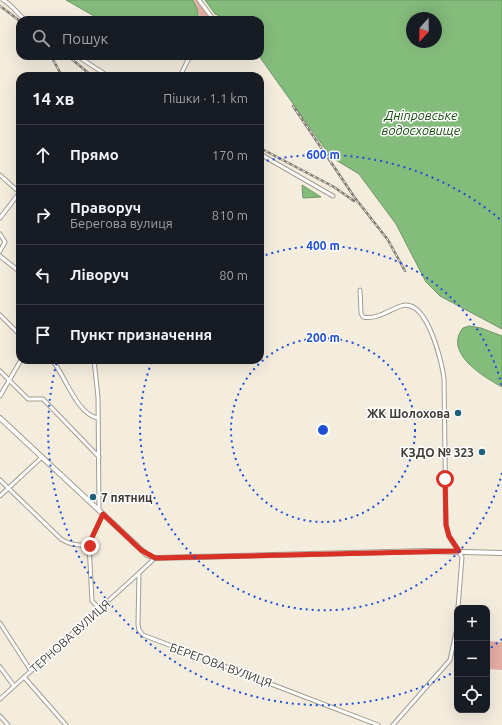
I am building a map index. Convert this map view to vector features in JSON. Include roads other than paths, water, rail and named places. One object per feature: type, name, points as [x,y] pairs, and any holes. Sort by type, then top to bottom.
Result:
[{"type":"street","points":[[3,0],[8,2],[20,16]]},
{"type":"street","points":[[199,0],[211,16]]},
{"type":"street","points":[[84,60],[102,72]]},
{"type":"street","points":[[182,72],[188,60]]},
{"type":"street","points":[[264,156],[333,196]]},
{"type":"street","points":[[0,175],[16,189]]},
{"type":"street","points":[[0,218],[16,197]]},
{"type":"street","points":[[0,234],[5,242],[0,251]]},
{"type":"street","points":[[0,256],[16,269]]},
{"type":"street","points":[[360,290],[361,312],[364,317],[380,315],[403,305],[415,307],[422,314],[431,333],[442,366],[444,379],[446,525],[449,536],[462,557],[458,605]]},
{"type":"street","points":[[0,315],[16,330]]},
{"type":"street","points":[[0,396],[10,382],[19,364]]},
{"type":"street","points":[[55,364],[63,374],[81,407],[87,413],[98,418]]},
{"type":"street","points":[[94,364],[98,418],[101,512],[89,544],[92,601],[100,609]]},
{"type":"street","points":[[0,371],[29,400],[43,399],[99,457]]},
{"type":"street","points":[[0,418],[141,550],[155,558],[459,551],[502,553]]},
{"type":"street","points":[[0,496],[42,457]]},
{"type":"street","points":[[0,480],[61,539],[70,544],[89,544]]},
{"type":"street","points":[[140,573],[155,558]]},
{"type":"street","name":"ТЕРНОВА ВУЛИЦЯ","points":[[0,699],[140,573]]},
{"type":"street","name":"БЕРЕГОВА ВУЛИЦЯ","points":[[140,573],[138,624],[139,630],[143,635],[378,725]]},
{"type":"street","points":[[0,623],[31,671]]},
{"type":"street","points":[[393,725],[450,660],[454,641]]},
{"type":"street","points":[[0,667],[14,686]]},
{"type":"street","points":[[24,677],[66,725]]},
{"type":"street","points":[[0,716],[8,725]]},
{"type":"water","points":[[66,0],[193,0],[198,15],[198,16],[94,16]]},
{"type":"water","name":"Дніпровське водосховище","points":[[205,0],[502,0],[502,329],[440,296],[426,282],[396,224],[359,174],[331,157],[262,60],[264,60],[264,16],[220,16],[215,14]]},
{"type":"water","points":[[302,185],[321,197],[303,198]]},
{"type":"water","points":[[469,326],[481,328],[502,336],[502,387],[476,371],[462,355],[458,346],[458,337],[463,328]]},
{"type":"railway","points":[[0,6],[16,18]]},
{"type":"railway","points":[[53,60],[60,72]]},
{"type":"railway","points":[[73,60],[87,72]]},
{"type":"railway","points":[[293,106],[355,198],[388,240],[405,271]]},
{"type":"railway","points":[[264,150],[334,187],[354,201]]},
{"type":"place","name":"ЖК Шолохова","points":[[458,413]]},
{"type":"place","name":"КЗДО № 323","points":[[482,452]]},
{"type":"place","name":"7 пятниц","points":[[93,497]]}]
